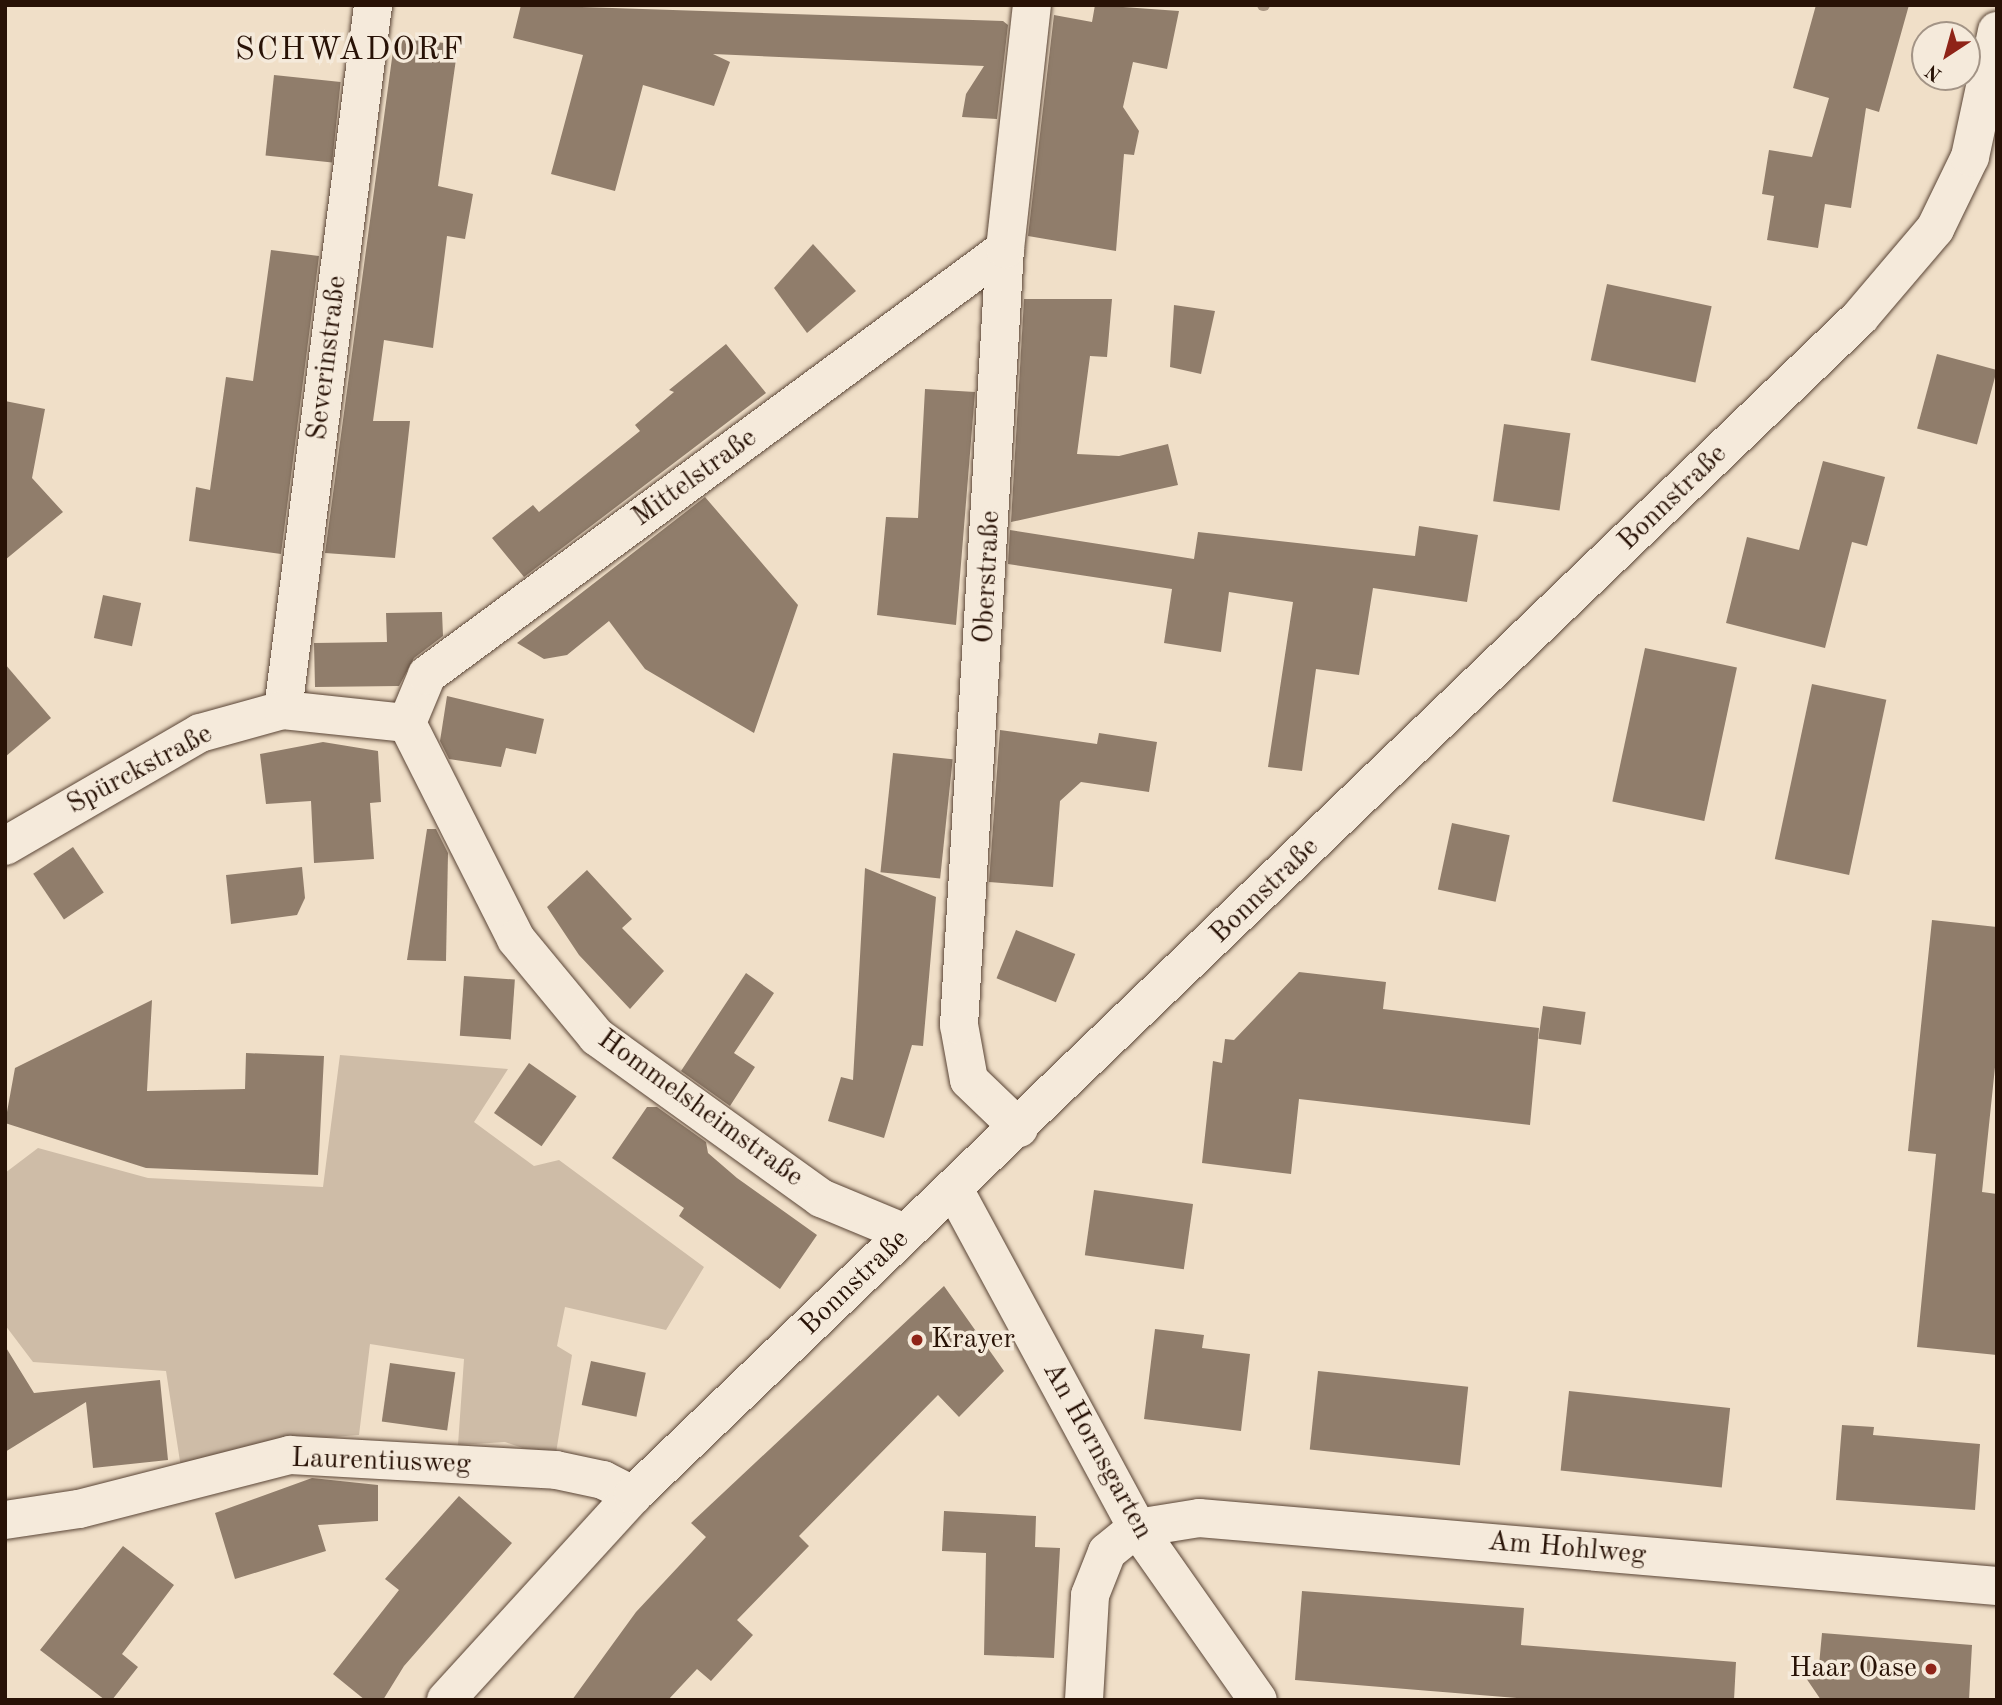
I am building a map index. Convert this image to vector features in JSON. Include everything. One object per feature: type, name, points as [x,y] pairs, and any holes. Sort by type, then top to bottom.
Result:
[{"type":"street","name":"Severinstraße","points":[[283,710],[373,5]]},
{"type":"street","name":"Oberstraße","points":[[1019,1128],[969,1080],[959,1025],[1005,249],[1032,5]]},
{"type":"street","name":"Bonnstraße","points":[[446,1700],[633,1495],[905,1233],[955,1191],[1860,317],[1935,229],[1970,157],[1991,94],[1997,31]]},
{"type":"street","name":"Mittelstraße","points":[[407,723],[427,675],[1005,249]]},
{"type":"street","name":"Spürckstraße","points":[[5,846],[200,733],[283,710],[407,723]]},
{"type":"street","name":"Hommelsheimstraße","points":[[407,723],[516,939],[597,1037],[821,1198],[905,1233]]},
{"type":"street","name":"An Hornsgarten","points":[[955,1191],[1137,1528],[1258,1700]]},
{"type":"street","name":"Laurentiusweg","points":[[5,1520],[79,1509],[290,1455],[556,1470],[603,1480],[633,1495]]},
{"type":"street","name":"Am Hohlweg","points":[[1137,1528],[1199,1517],[1997,1586]]},
{"type":"street","points":[[1084,1700],[1090,1595],[1107,1552],[1137,1528]]},
{"type":"shaded area","points":[[340,1055],[508,1069],[474,1122],[534,1166],[559,1160],[704,1267],[666,1330],[565,1307],[557,1346],[572,1355],[555,1459],[505,1442],[458,1445],[464,1359],[370,1344],[359,1435],[280,1441],[181,1468],[166,1371],[33,1362],[5,1325],[5,1173],[38,1148],[148,1178],[323,1187]]},
{"type":"building","points":[[521,5],[1003,21],[1008,25],[997,119],[962,117],[966,94],[984,66],[713,54],[730,62],[714,106],[643,85],[615,191],[551,174],[583,55],[513,38]]},
{"type":"building","points":[[1095,5],[1179,11],[1167,69],[1133,62],[1123,107],[1139,131],[1134,155],[1124,154],[1116,251],[1028,236],[1054,15],[1092,22]]},
{"type":"building","points":[[1816,5],[1909,5],[1879,112],[1866,108],[1851,208],[1825,204],[1818,248],[1767,240],[1774,196],[1762,194],[1769,150],[1812,157],[1829,98],[1793,88]]},
{"type":"building","points":[[395,36],[458,45],[438,186],[473,194],[465,239],[447,236],[433,348],[384,340],[373,421],[410,421],[395,558],[325,553]]},
{"type":"building","points":[[274,75],[341,82],[332,163],[266,156]]},
{"type":"building","points":[[813,244],[856,291],[807,333],[774,288]]},
{"type":"building","points":[[271,250],[319,256],[281,554],[189,541],[196,487],[210,490],[226,377],[253,381]]},
{"type":"building","points":[[1607,284],[1712,306],[1695,383],[1591,360]]},
{"type":"building","points":[[1024,299],[1112,299],[1107,357],[1090,356],[1077,454],[1119,456],[1168,444],[1178,485],[1011,522]]},
{"type":"building","points":[[1174,305],[1215,311],[1201,374],[1170,367]]},
{"type":"building","points":[[726,344],[766,393],[524,577],[492,538],[533,505],[539,512],[640,431],[635,425],[674,392],[669,390]]},
{"type":"building","points":[[1937,354],[1997,370],[1977,444],[1917,428]]},
{"type":"building","points":[[925,389],[975,392],[956,625],[877,615],[886,517],[918,518]]},
{"type":"building","points":[[5,401],[45,409],[32,478],[63,512],[5,560]]},
{"type":"building","points":[[1504,424],[1570,433],[1559,511],[1493,501]]},
{"type":"building","points":[[1823,461],[1885,477],[1867,546],[1852,542],[1825,648],[1726,623],[1747,537],[1799,550]]},
{"type":"building","points":[[705,497],[798,605],[754,733],[645,669],[609,621],[567,655],[544,659],[517,643]]},
{"type":"building","points":[[1419,526],[1478,535],[1467,602],[1373,588],[1359,675],[1316,669],[1302,771],[1268,767],[1293,602],[1229,592],[1221,652],[1164,643],[1172,589],[1008,564],[1010,530],[1194,559],[1198,532],[1415,556]]},
{"type":"building","points":[[103,595],[141,603],[132,646],[94,638]]},
{"type":"building","points":[[442,612],[443,636],[414,658],[399,686],[315,687],[314,643],[387,642],[386,613]]},
{"type":"building","points":[[1645,648],[1737,668],[1704,821],[1612,802]]},
{"type":"building","points":[[5,664],[51,718],[5,757]]},
{"type":"building","points":[[1812,684],[1886,700],[1849,875],[1775,859]]},
{"type":"building","points":[[447,696],[544,719],[536,754],[506,748],[501,767],[449,759],[440,741]]},
{"type":"building","points":[[1000,730],[1097,744],[1099,733],[1157,742],[1149,792],[1081,782],[1060,801],[1053,887],[989,882]]},
{"type":"building","points":[[323,742],[378,751],[381,802],[370,803],[374,859],[314,863],[311,801],[266,804],[260,754]]},
{"type":"building","points":[[893,753],[953,759],[940,879],[880,872]]},
{"type":"building","points":[[1452,823],[1510,835],[1496,902],[1438,890]]},
{"type":"building","points":[[427,829],[436,829],[448,853],[446,961],[407,960]]},
{"type":"building","points":[[73,847],[104,893],[64,919],[33,874]]},
{"type":"building","points":[[302,867],[305,898],[297,915],[231,924],[226,875]]},
{"type":"building","points":[[865,868],[936,897],[923,1046],[912,1045],[884,1138],[828,1121],[841,1077],[853,1080]]},
{"type":"building","points":[[587,870],[632,919],[622,928],[664,971],[630,1009],[579,955],[547,907]]},
{"type":"building","points":[[1932,920],[1997,927],[1997,1048],[1982,1192],[1997,1194],[1997,1355],[1917,1347],[1936,1154],[1908,1151]]},
{"type":"building","points":[[1016,930],[1075,954],[1056,1002],[997,978]]},
{"type":"building","points":[[1299,972],[1386,982],[1383,1009],[1539,1028],[1530,1125],[1299,1099],[1291,1174],[1202,1163],[1213,1061],[1222,1063],[1225,1039],[1234,1040]]},
{"type":"building","points":[[746,973],[774,993],[734,1053],[755,1067],[730,1106],[681,1071]]},
{"type":"building","points":[[464,976],[515,980],[511,1039],[460,1036]]},
{"type":"building","points":[[152,1000],[147,1091],[245,1089],[246,1053],[324,1056],[318,1175],[146,1168],[5,1123],[15,1068]]},
{"type":"building","points":[[1543,1006],[1586,1012],[1581,1045],[1538,1039]]},
{"type":"building","points":[[529,1063],[577,1096],[542,1146],[494,1113]]},
{"type":"building","points":[[647,1107],[657,1107],[706,1142],[708,1153],[737,1178],[817,1235],[780,1289],[679,1216],[684,1208],[612,1158]]},
{"type":"building","points":[[1094,1190],[1193,1204],[1184,1269],[1085,1255]]},
{"type":"building","points":[[944,1286],[1004,1371],[959,1417],[938,1395],[799,1536],[809,1546],[737,1620],[753,1635],[711,1681],[697,1669],[668,1700],[572,1700],[636,1612],[706,1537],[691,1523]]},
{"type":"building","points":[[1155,1329],[1204,1335],[1202,1348],[1250,1354],[1241,1431],[1144,1419]]},
{"type":"building","points":[[5,1346],[34,1393],[160,1380],[168,1460],[93,1468],[86,1402],[5,1452]]},
{"type":"building","points":[[591,1361],[646,1373],[636,1417],[582,1405]]},
{"type":"building","points":[[390,1363],[455,1372],[447,1431],[382,1421]]},
{"type":"building","points":[[1318,1371],[1468,1387],[1460,1465],[1310,1450]]},
{"type":"building","points":[[1569,1391],[1730,1408],[1722,1487],[1561,1471]]},
{"type":"building","points":[[1842,1425],[1874,1427],[1873,1435],[1980,1444],[1975,1510],[1836,1500]]},
{"type":"building","points":[[312,1478],[378,1485],[378,1521],[318,1525],[326,1551],[235,1579],[215,1513]]},
{"type":"building","points":[[459,1496],[512,1543],[404,1666],[383,1700],[365,1700],[333,1674],[399,1590],[385,1579]]},
{"type":"building","points":[[944,1511],[1036,1516],[1035,1547],[1060,1548],[1054,1658],[984,1655],[986,1553],[942,1551]]},
{"type":"building","points":[[123,1546],[174,1585],[122,1654],[138,1667],[112,1700],[105,1700],[40,1650]]},
{"type":"building","points":[[1302,1591],[1524,1608],[1521,1645],[1736,1662],[1734,1700],[1540,1700],[1295,1680]]},
{"type":"building","points":[[1822,1633],[1972,1645],[1969,1700],[1821,1700],[1806,1678],[1819,1665]]},
{"type":"place","name":"Krayer","points":[[917,1340]]},
{"type":"place","name":"Haar Oase","points":[[1931,1669]]},
{"type":"district","name":"SCHWADORF","points":[[350,51]]}]
